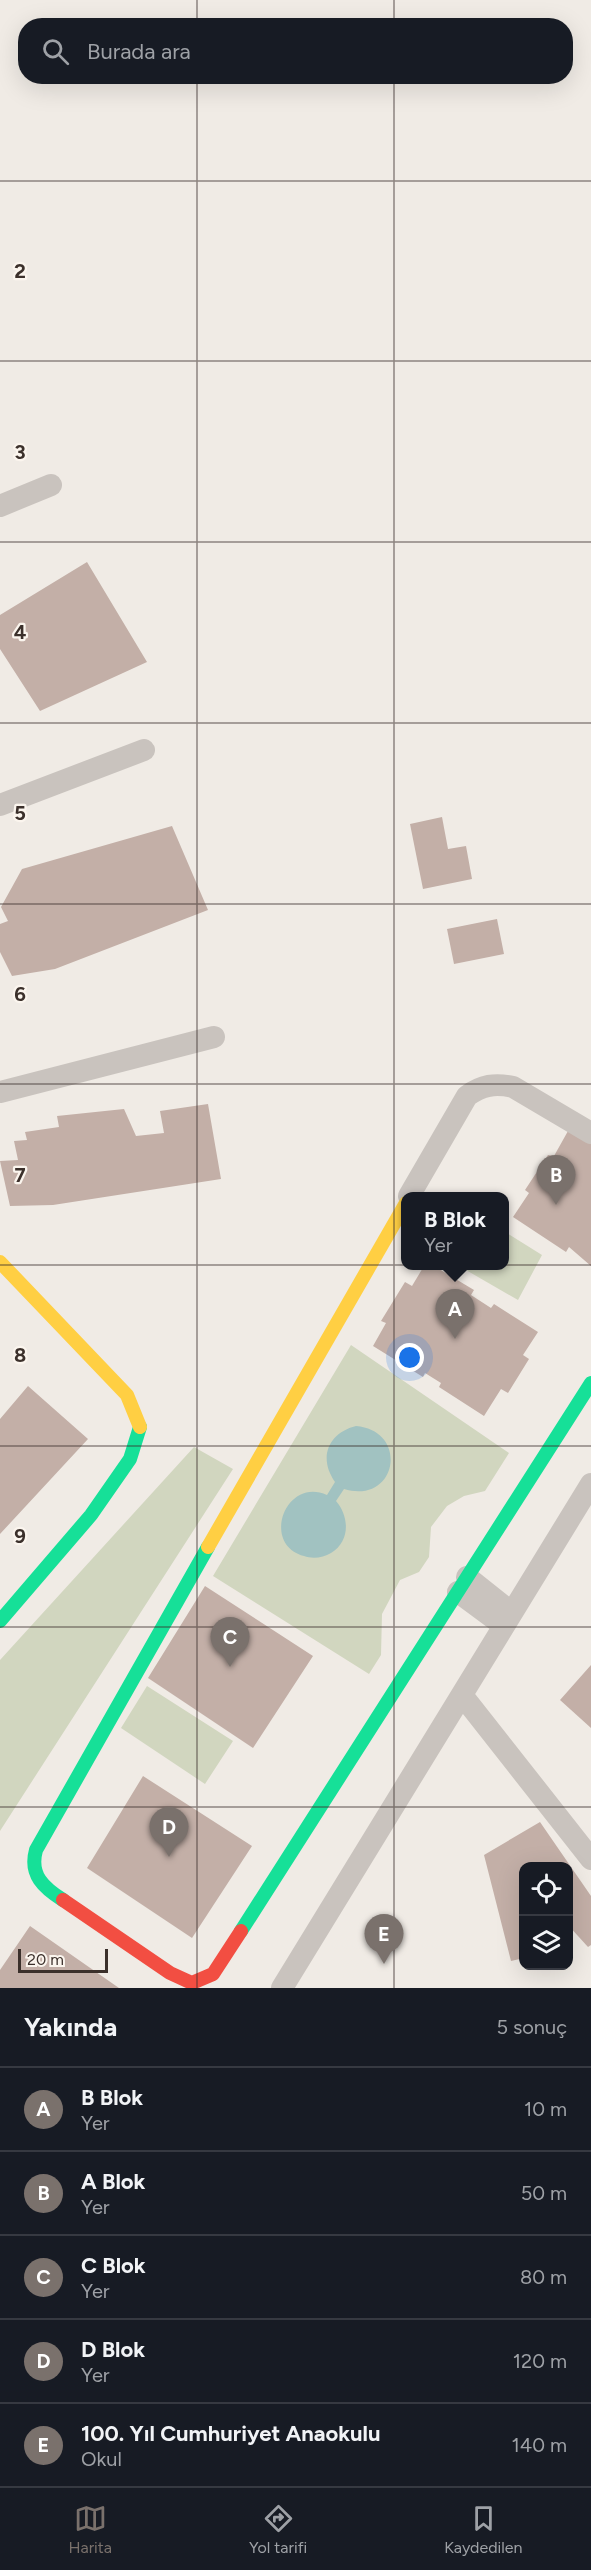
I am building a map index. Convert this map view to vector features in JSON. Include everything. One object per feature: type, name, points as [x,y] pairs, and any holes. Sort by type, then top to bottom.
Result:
[{"type":"street","points":[[0,506],[51,485]]},
{"type":"street","points":[[0,805],[144,750]]},
{"type":"street","points":[[0,1092],[214,1037]]},
{"type":"street","points":[[413,1192],[467,1096],[477,1088],[501,1084],[513,1087],[591,1133]]},
{"type":"street","points":[[401,1210],[47,1826],[33,1854],[34,1873],[43,1887],[170,1973],[192,1983],[213,1974],[591,1383]]},
{"type":"street","points":[[0,1621],[91,1515],[130,1459],[141,1425],[127,1395],[2,1266]]},
{"type":"street","points":[[282,1988],[591,1484]]},
{"type":"street","points":[[462,1584],[508,1619]]},
{"type":"street","points":[[462,1695],[588,1848]]},
{"type":"green space","points":[[509,1234],[542,1255],[518,1300],[466,1270],[509,1270]]},
{"type":"green space","points":[[351,1345],[509,1453],[485,1491],[464,1496],[447,1506],[431,1527],[429,1557],[419,1572],[400,1580],[382,1614],[381,1655],[369,1674],[213,1576]]},
{"type":"green space","points":[[194,1447],[233,1469],[0,1831],[0,1660]]},
{"type":"green space","points":[[147,1686],[233,1741],[205,1784],[121,1728]]},
{"type":"water","points":[[356,1426],[373,1431],[384,1440],[390,1452],[390,1465],[385,1477],[376,1487],[362,1491],[344,1489],[336,1501],[344,1514],[346,1528],[342,1542],[337,1548],[325,1556],[314,1558],[304,1556],[291,1549],[283,1539],[281,1526],[284,1514],[290,1503],[300,1495],[312,1492],[327,1495],[335,1482],[327,1464],[329,1448],[339,1434]]},
{"type":"building","points":[[87,562],[147,662],[40,711],[0,649],[0,615]]},
{"type":"building","points":[[442,817],[448,849],[466,846],[472,879],[423,889],[410,824]]},
{"type":"building","points":[[172,826],[208,910],[55,969],[12,976],[0,952],[0,924],[8,921],[1,907],[22,869]]},
{"type":"building","points":[[497,919],[504,954],[454,964],[447,929]]},
{"type":"building","points":[[208,1104],[221,1179],[53,1205],[10,1206],[0,1161],[18,1160],[14,1141],[27,1140],[25,1132],[59,1127],[57,1116],[124,1109],[136,1136],[164,1133],[160,1111]]},
{"type":"building","points":[[568,1131],[591,1144],[591,1266],[569,1247],[566,1252],[513,1217],[529,1193],[525,1190],[548,1155],[554,1156]]},
{"type":"building","points":[[422,1270],[441,1270],[474,1290],[471,1295],[491,1308],[494,1304],[538,1332],[523,1355],[529,1359],[508,1393],[501,1389],[484,1416],[439,1387],[441,1383],[425,1373],[423,1377],[373,1346],[386,1323],[381,1321],[405,1282],[412,1286]]},
{"type":"building","points":[[28,1386],[88,1439],[0,1534],[0,1419]]},
{"type":"building","points":[[205,1586],[313,1656],[253,1748],[148,1678]]},
{"type":"building","points":[[591,1665],[591,1728],[560,1700]]},
{"type":"building","points":[[143,1776],[252,1846],[192,1938],[87,1868]]},
{"type":"building","points":[[540,1822],[568,1862],[519,1862],[519,1959],[511,1961],[484,1855]]},
{"type":"building","points":[[573,1870],[591,1896],[591,1945],[588,1947],[573,1930]]},
{"type":"building","points":[[30,1926],[119,1988],[0,1988],[0,1970]]},
{"type":"traffic: fast","points":[[241,1931],[591,1383]]},
{"type":"traffic: fast","points":[[0,1621],[91,1515],[130,1459],[140,1427]]},
{"type":"traffic: fast","points":[[63,1900],[50,1891],[36,1874],[34,1859],[36,1850],[208,1547]]},
{"type":"traffic: slow","points":[[208,1547],[401,1212]]},
{"type":"traffic: slow","points":[[0,1262],[127,1395],[140,1427]]},
{"type":"traffic: jam","points":[[63,1900],[170,1973],[192,1983],[213,1974],[241,1931]]},
{"type":"place","name":"A Blok","points":[[556,1205]]},
{"type":"place","name":"B Blok","points":[[455,1339]]},
{"type":"place","name":"C Blok","points":[[230,1667]]},
{"type":"place","name":"D Blok","points":[[169,1857]]},
{"type":"place","name":"100. Yıl Cumhuriyet Anaokulu","points":[[384,1964]]}]
